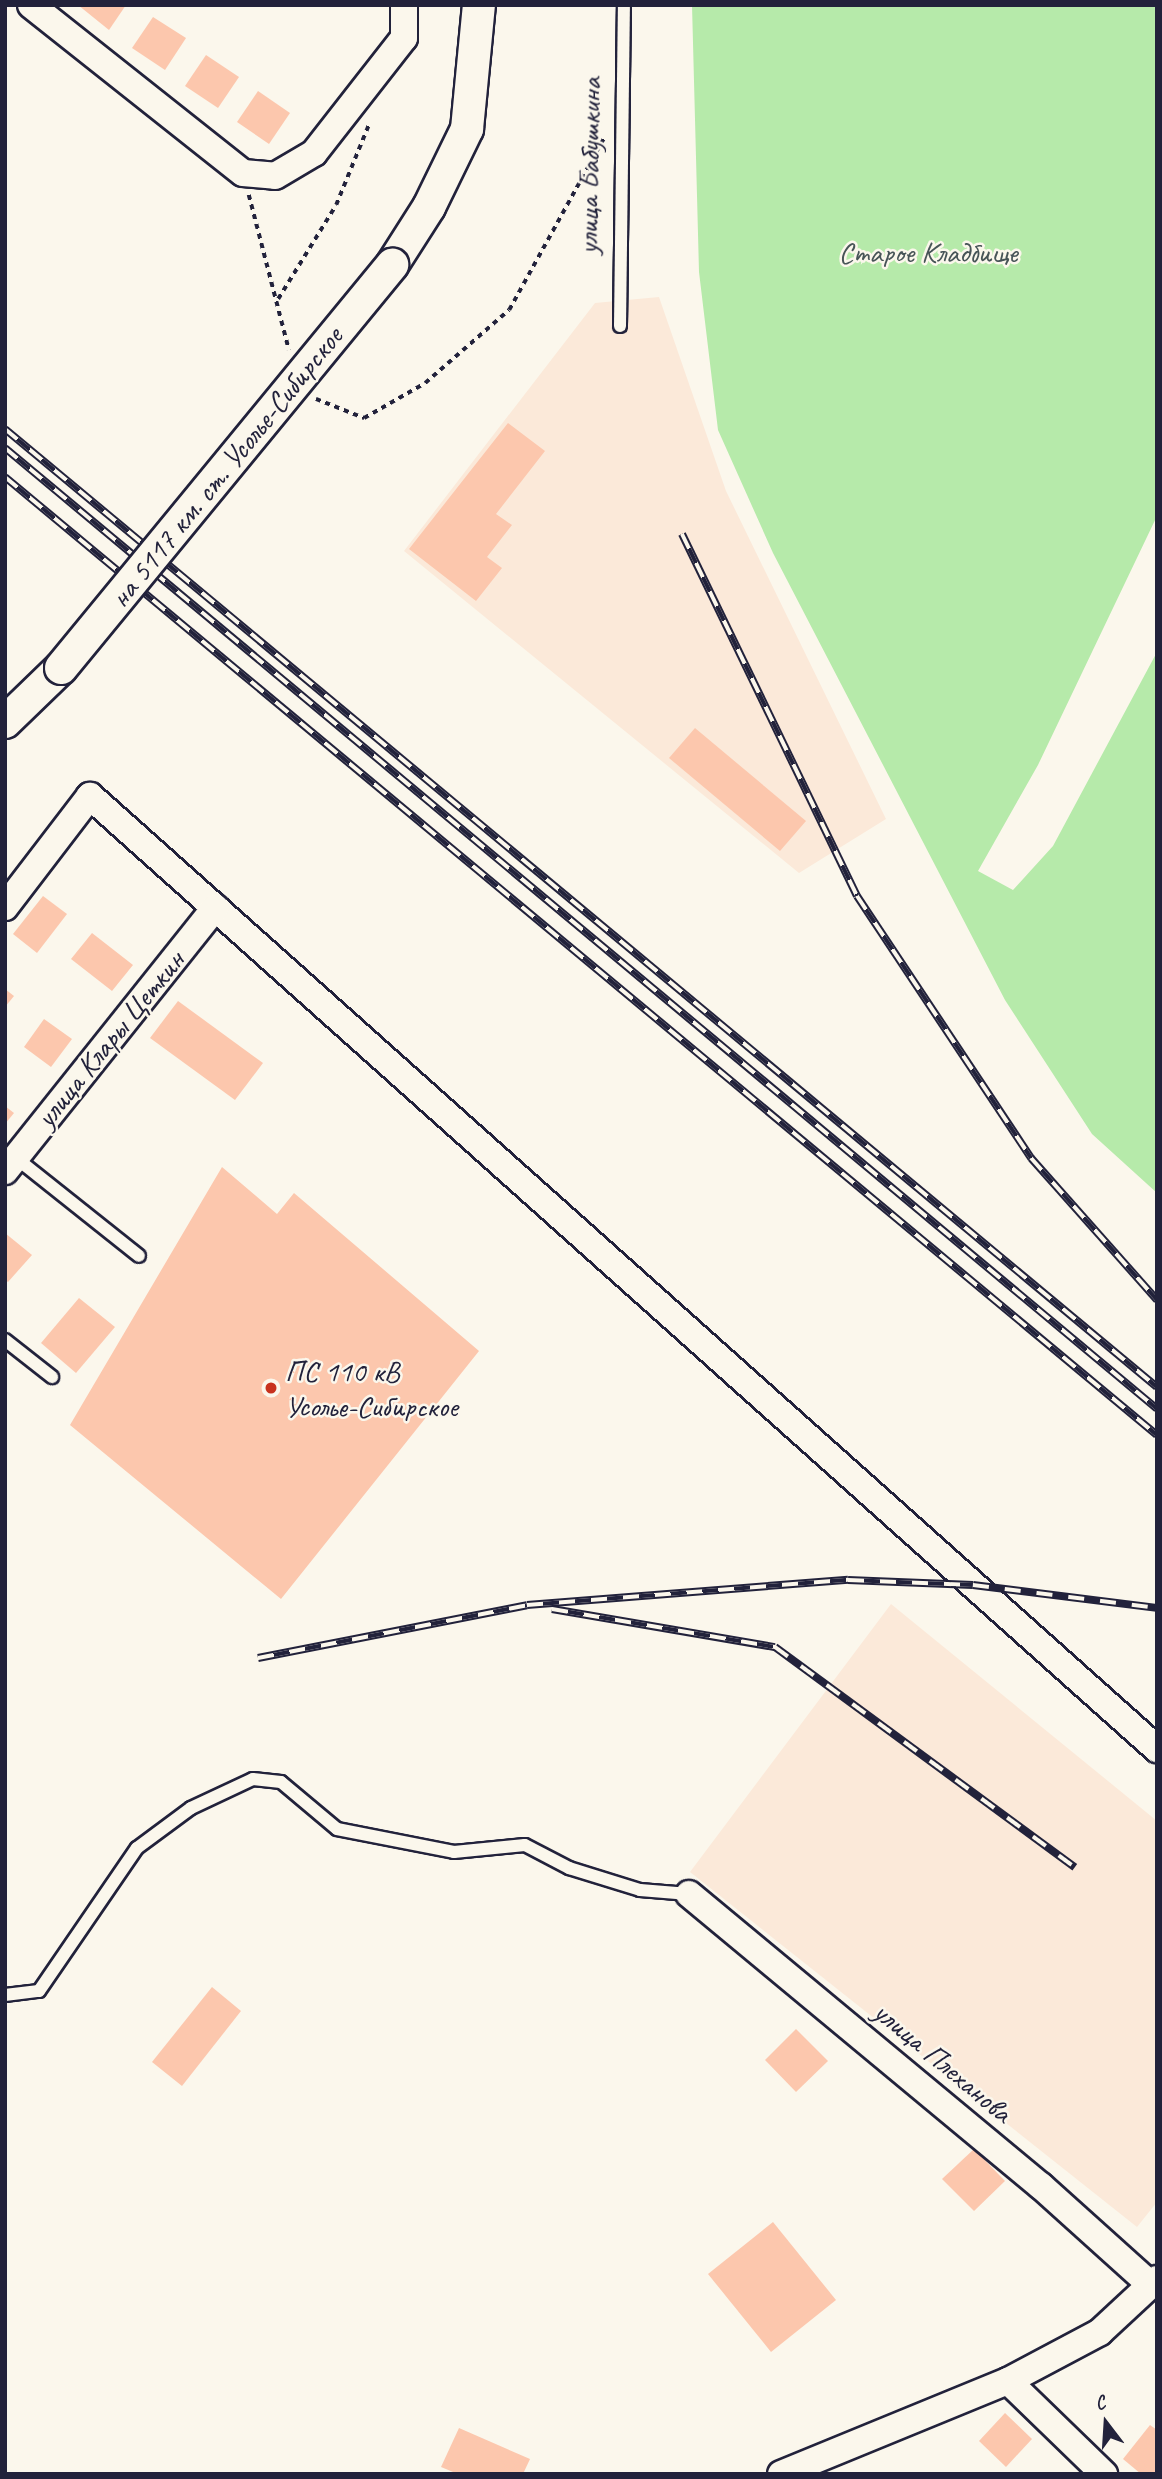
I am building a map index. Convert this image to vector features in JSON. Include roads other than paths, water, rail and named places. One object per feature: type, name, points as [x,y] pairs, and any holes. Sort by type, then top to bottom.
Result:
[{"type":"street","points":[[47,10],[243,173],[275,176],[314,153],[404,38],[404,5]]},
{"type":"street","name":"на 5117 км. ст. Усолье-Сибирское","points":[[5,722],[61,668],[392,265],[429,207],[467,129],[479,5]]},
{"type":"street","points":[[5,907],[90,796],[1157,1749]]},
{"type":"street","name":"улица Клары Цеткин","points":[[10,1164],[215,908]]},
{"type":"street","name":"улица Плеханова","points":[[689,1894],[1154,2282]]},
{"type":"street","points":[[781,2474],[1008,2381],[1100,2332],[1154,2282]]},
{"type":"street","points":[[1008,2381],[1104,2474]]},
{"type":"lane","name":"улица Бабушкина","points":[[620,326],[624,5]]},
{"type":"lane","points":[[10,1164],[139,1256]]},
{"type":"lane","points":[[5,1340],[52,1377]]},
{"type":"lane","points":[[5,1995],[38,1991],[137,1849],[191,1808],[253,1779],[281,1782],[337,1829],[454,1852],[526,1844],[569,1868],[640,1891],[689,1894]]},
{"type":"railway","points":[[5,429],[1157,1387]]},
{"type":"railway","points":[[5,448],[1157,1409]]},
{"type":"railway","points":[[5,477],[1157,1435]]},
{"type":"railway","points":[[682,534],[857,896],[1031,1158],[1157,1300]]},
{"type":"railway","points":[[258,1658],[527,1605],[848,1580],[973,1585],[1157,1608]]},
{"type":"railway","points":[[552,1609],[775,1647],[1075,1867]]},
{"type":"place","name":"ПС 110 кВ Усолье-Сибирское","points":[[271,1388]]},
{"type":"park label","name":"Старое Кладбище","points":[[928,252]]}]
